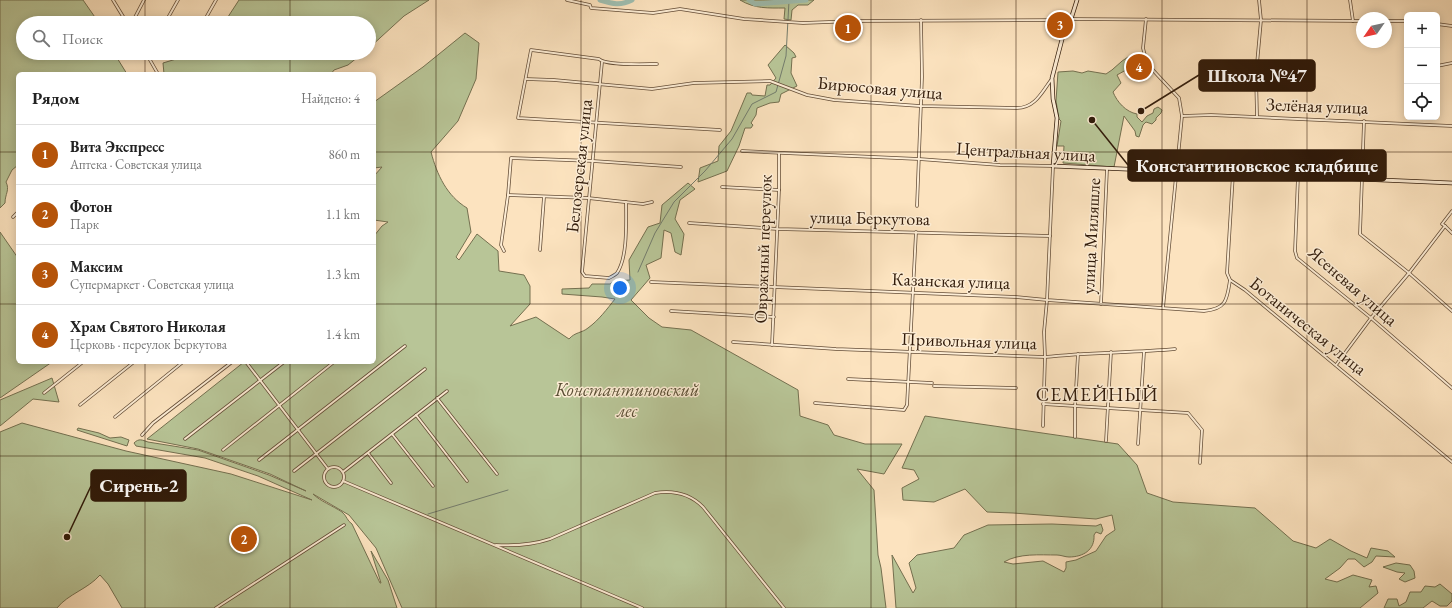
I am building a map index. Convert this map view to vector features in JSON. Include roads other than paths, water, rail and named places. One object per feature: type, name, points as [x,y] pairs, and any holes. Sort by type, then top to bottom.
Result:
[{"type":"street","points":[[113,0],[123,16]]},
{"type":"street","points":[[136,16],[144,0]]},
{"type":"street","points":[[169,16],[178,0]]},
{"type":"street","points":[[207,16],[216,0]]},
{"type":"street","points":[[567,0],[590,5],[591,8],[653,13],[680,9],[745,19],[803,23],[921,20],[1069,19],[1353,21],[1350,0]]},
{"type":"street","name":"Привольная улица","points":[[733,342],[1045,357],[1044,332],[1057,118],[1053,99],[1052,78],[1069,19],[1077,0]]},
{"type":"street","points":[[1257,117],[1256,75],[1261,20],[1259,0]]},
{"type":"street","points":[[1146,19],[1144,48],[1145,56],[1150,67],[1180,98],[1182,116],[1163,308]]},
{"type":"street","points":[[917,206],[922,77],[921,20]]},
{"type":"street","points":[[1392,21],[1404,21]]},
{"type":"street","points":[[1440,24],[1452,26]]},
{"type":"street","points":[[657,64],[602,62],[598,59],[532,50],[518,118],[720,130]]},
{"type":"street","points":[[151,60],[157,72]]},
{"type":"street","name":"Белозерская улица","points":[[602,62],[582,272],[585,276],[609,278],[616,273],[625,246],[626,202]]},
{"type":"street","points":[[1440,65],[1452,63]]},
{"type":"street","name":"Бирюсовая улица","points":[[526,79],[554,80],[652,89],[694,83],[770,81],[807,95],[834,100],[920,106],[1026,108],[1034,102],[1052,78]]},
{"type":"street","name":"Зелёная улица","points":[[1182,116],[1211,115],[1452,126]]},
{"type":"street","points":[[1364,121],[1360,234],[1409,273],[1452,311]]},
{"type":"street","name":"Центральная улица","points":[[742,151],[919,159],[1000,165],[1452,183]]},
{"type":"street","name":"Овражный переулок","points":[[772,345],[780,153]]},
{"type":"street","points":[[504,251],[501,245],[508,195],[511,158],[593,161],[681,167]]},
{"type":"street","name":"улица Миляшле","points":[[1101,304],[1108,169]]},
{"type":"street","name":"Ботаническая улица","points":[[1233,174],[1227,273],[1230,280],[1245,290],[1452,462]]},
{"type":"street","name":"Ясеневая улица","points":[[1298,176],[1295,250],[1297,258],[1371,318],[1452,388]]},
{"type":"street","points":[[722,187],[779,190]]},
{"type":"street","points":[[508,195],[588,198],[643,204],[652,202]]},
{"type":"street","points":[[540,250],[544,197]]},
{"type":"street","points":[[1452,211],[1442,224],[1452,233]]},
{"type":"street","points":[[13,217],[16,214]]},
{"type":"street","name":"улица Беркутова","points":[[689,223],[778,229],[1050,236]]},
{"type":"street","points":[[1336,365],[1371,318],[1409,273],[1445,226]]},
{"type":"street","points":[[815,404],[904,410],[907,404],[909,381],[916,232]]},
{"type":"street","name":"Казанская улица","points":[[652,282],[1016,297],[1204,311],[1214,309],[1222,305],[1226,300],[1230,280]]},
{"type":"street","points":[[671,311],[774,317]]},
{"type":"street","points":[[258,460],[404,346]]},
{"type":"street","points":[[1042,426],[1045,357],[1175,349]]},
{"type":"street","points":[[1106,441],[1111,352]]},
{"type":"street","points":[[1138,444],[1144,352]]},
{"type":"street","points":[[1075,437],[1078,354]]},
{"type":"street","points":[[44,393],[80,364]]},
{"type":"street","points":[[80,405],[131,364]]},
{"type":"street","points":[[115,417],[181,364]]},
{"type":"street","points":[[142,435],[153,423],[229,364]]},
{"type":"street","points":[[247,364],[328,469]]},
{"type":"street","points":[[184,439],[281,364]]},
{"type":"street","points":[[223,450],[331,364]]},
{"type":"street","points":[[294,471],[425,369]]},
{"type":"street","points":[[848,379],[932,382]]},
{"type":"street","points":[[934,386],[1016,388]]},
{"type":"street","points":[[343,472],[447,391]]},
{"type":"street","points":[[437,398],[497,474]]},
{"type":"street","points":[[1043,404],[1188,413],[1202,430],[1200,463]]},
{"type":"street","points":[[416,415],[467,480]]},
{"type":"street","points":[[392,434],[433,486]]},
{"type":"street","points":[[368,453],[391,482]]},
{"type":"street","points":[[343,472],[337,467],[334,467],[328,469],[324,474],[324,478],[329,485],[337,486],[343,481]]},
{"type":"street","points":[[343,472],[343,481]]},
{"type":"street","points":[[343,481],[642,608]]},
{"type":"street","points":[[496,545],[536,544],[656,493],[664,491],[685,494],[696,500],[703,507],[784,608]]},
{"type":"street","points":[[216,608],[344,525]]},
{"type":"waterway","points":[[600,0],[616,4],[632,0]]},
{"type":"waterway","points":[[749,0],[755,4],[806,0]]},
{"type":"waterway","points":[[638,272],[655,233],[674,202],[705,171],[732,139],[752,104],[776,92],[786,56],[789,1]]},
{"type":"waterway","points":[[428,514],[508,490]]},
{"type":"place","name":"Максим","points":[[1060,25]]},
{"type":"place","name":"Вита Экспресс","points":[[848,28]]},
{"type":"place","name":"Храм Святого Николая","points":[[1139,67]]},
{"type":"place","name":"Школа №47","points":[[1141,111]]},
{"type":"place","name":"Константиновское кладбище","points":[[1092,120]]},
{"type":"place","name":"Сирень-2","points":[[67,537]]},
{"type":"place","name":"Фотон","points":[[244,539]]},
{"type":"district","name":"СЕМЕЙНЫЙ","points":[[1097,394]]},
{"type":"park label","name":"Константиновский лес","points":[[627,400]]}]
